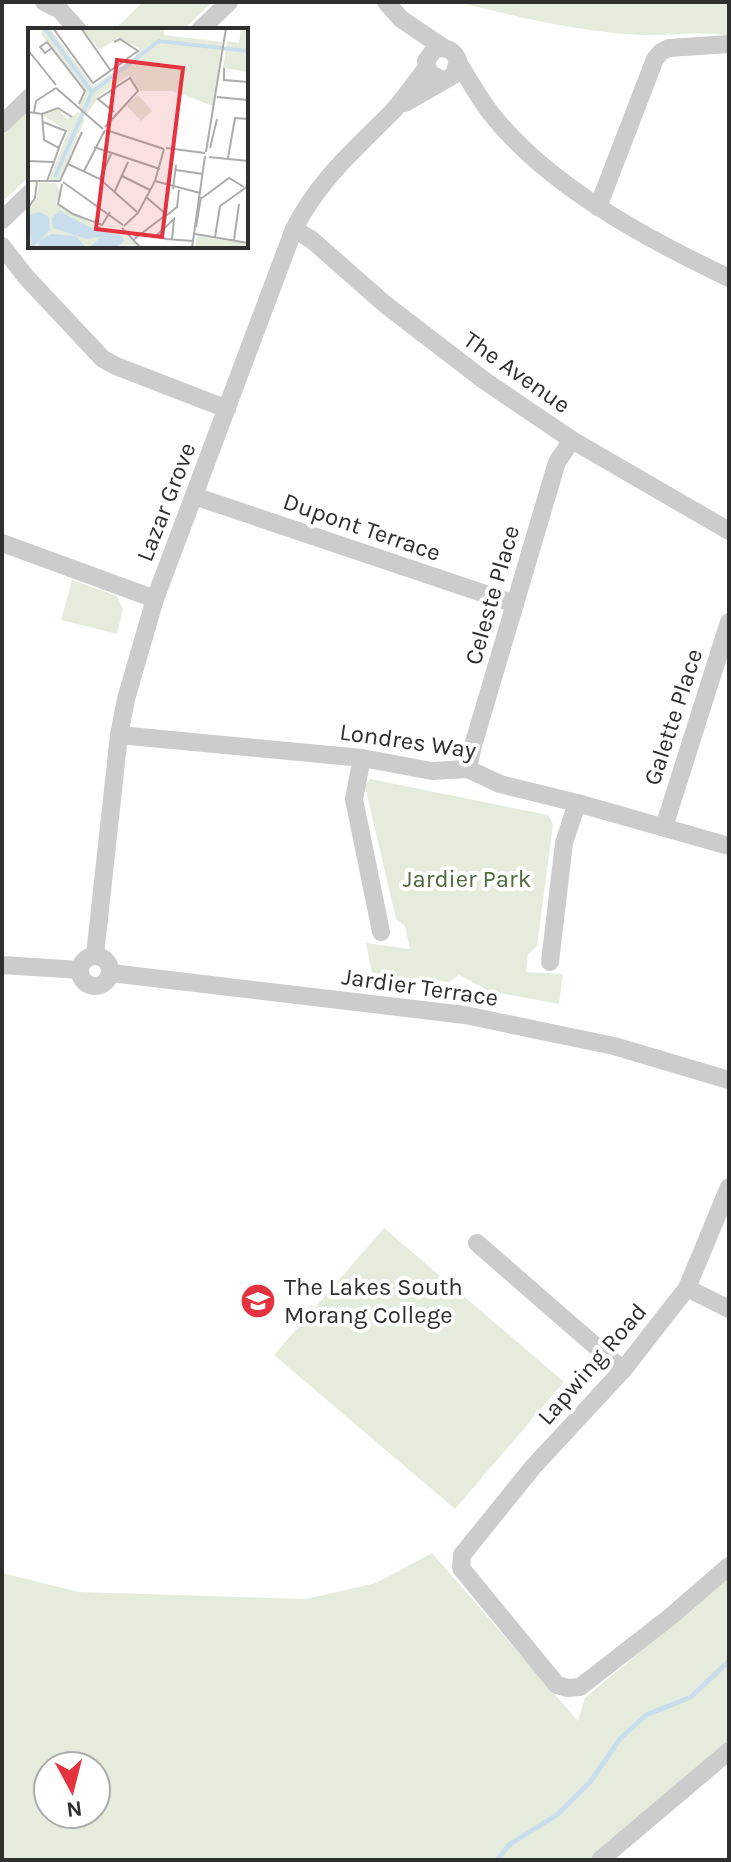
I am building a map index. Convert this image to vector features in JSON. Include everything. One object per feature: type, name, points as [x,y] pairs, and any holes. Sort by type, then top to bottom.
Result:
[{"type":"street","points":[[44,2],[60,10],[76,28]]},
{"type":"street","points":[[202,28],[229,2]]},
{"type":"street","points":[[386,2],[401,19],[435,72],[491,114],[537,160],[598,207],[645,236],[729,278]]},
{"type":"street","points":[[401,19],[456,55],[491,114]]},
{"type":"street","points":[[598,207],[655,59],[669,48],[729,44]]},
{"type":"street","points":[[435,72],[431,52],[444,48]]},
{"type":"street","points":[[435,72],[454,75],[459,64]]},
{"type":"street","name":"Lazar Grove","points":[[95,955],[119,735],[155,599],[294,229],[326,177],[435,72]]},
{"type":"street","points":[[2,124],[28,99]]},
{"type":"street","points":[[2,220],[28,195]]},
{"type":"street","name":"The Avenue","points":[[294,229],[312,240],[440,347],[572,440],[729,531]]},
{"type":"street","points":[[2,246],[26,277],[103,359],[227,409]]},
{"type":"street","points":[[2,260],[26,277]]},
{"type":"street","name":"Celeste Place","points":[[468,769],[557,462],[572,440]]},
{"type":"street","name":"Dupont Terrace","points":[[194,496],[515,604]]},
{"type":"street","points":[[2,543],[155,599]]},
{"type":"street","name":"Galette Place","points":[[664,827],[729,622]]},
{"type":"street","name":"Londres Way","points":[[119,735],[362,758],[432,771],[468,769],[500,784],[729,846]]},
{"type":"street","points":[[362,758],[354,799],[381,932]]},
{"type":"street","points":[[550,962],[564,843],[577,803]]},
{"type":"street","points":[[95,955],[108,962],[111,973],[104,983],[94,986],[85,982],[80,970],[85,959],[95,955]]},
{"type":"street","points":[[2,965],[80,970]]},
{"type":"street","name":"Jardier Terrace","points":[[111,973],[465,1015],[614,1046],[725,1081]]},
{"type":"street","name":"Lapwing Road","points":[[729,1187],[687,1288],[623,1370],[533,1467],[462,1555],[461,1568],[557,1685],[568,1688],[580,1687],[729,1566]]},
{"type":"street","points":[[477,1243],[623,1370]]},
{"type":"street","points":[[687,1288],[729,1309]]},
{"type":"street","points":[[600,1860],[729,1751]]},
{"type":"green space","points":[[143,2],[212,2],[185,28],[116,28]]},
{"type":"green space","points":[[457,2],[729,2],[729,36],[595,31]]},
{"type":"green space","points":[[28,112],[28,178],[2,202],[2,136]]},
{"type":"green space","points":[[72,580],[117,596],[123,609],[117,634],[61,620]]},
{"type":"green space","name":"Jardier Park","points":[[370,779],[548,815],[553,824],[537,946],[528,954],[526,972],[563,974],[559,1004],[489,991],[459,975],[449,982],[372,973],[366,943],[410,949],[405,926],[396,919],[365,786]]},
{"type":"green space","points":[[384,1228],[564,1382],[455,1509],[274,1355]]},
{"type":"green space","points":[[432,1553],[578,1721],[585,1698],[729,1577],[729,1740],[588,1860],[2,1860],[2,1573],[79,1592],[306,1599],[376,1583]]},
{"type":"waterway","points":[[497,1860],[509,1845],[558,1814],[590,1782],[620,1739],[646,1715],[691,1697],[729,1661]]},
{"type":"place","name":"The Lakes South Morang College","points":[[258,1301]]}]
